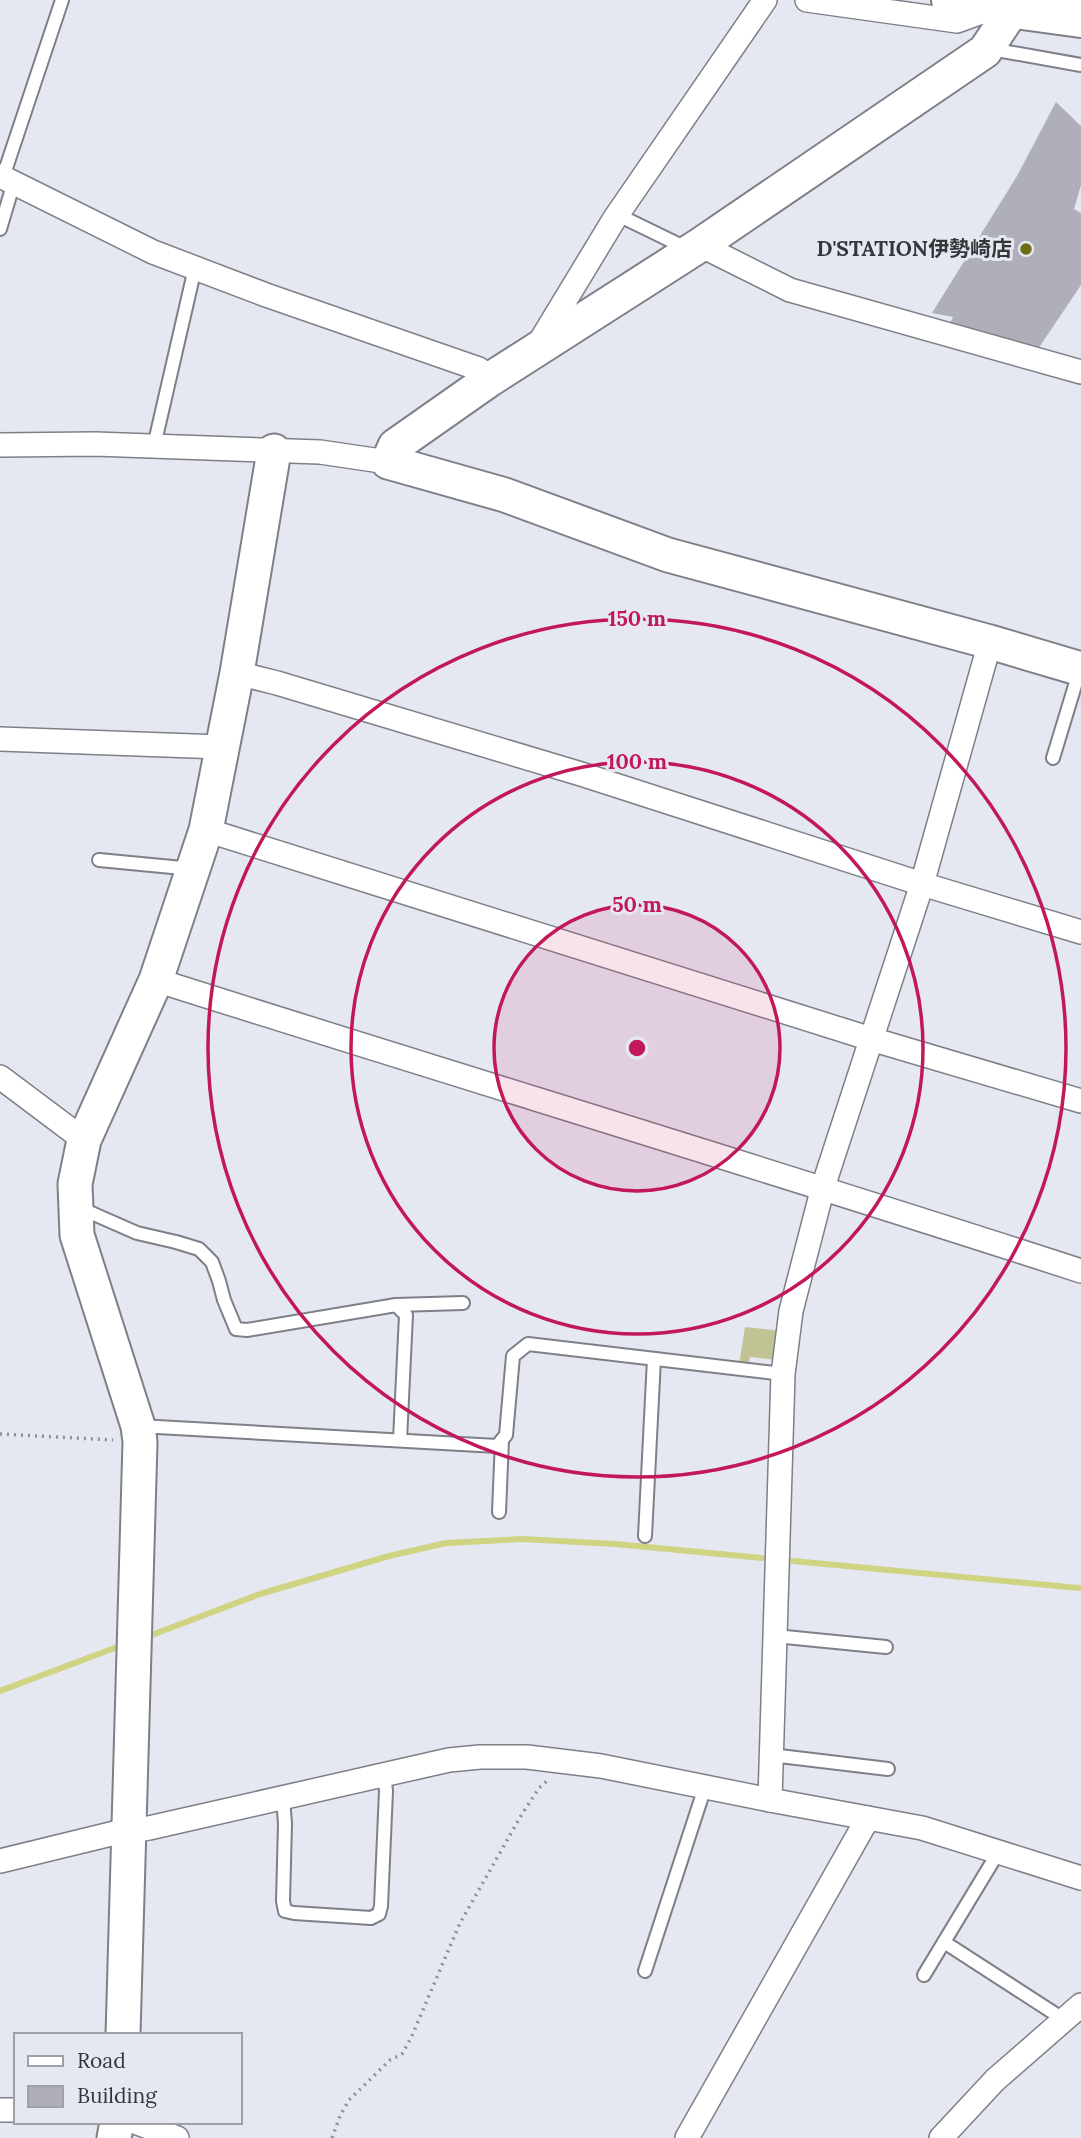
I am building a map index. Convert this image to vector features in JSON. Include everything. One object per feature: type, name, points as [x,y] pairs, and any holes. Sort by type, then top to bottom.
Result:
[{"type":"highway","points":[[951,0],[1009,5],[1081,18]]},
{"type":"street","points":[[536,349],[618,215],[765,0]]},
{"type":"street","points":[[807,0],[957,21],[1009,5]]},
{"type":"street","points":[[388,462],[394,446],[489,380],[696,248],[985,51],[1009,5]]},
{"type":"street","points":[[6,178],[153,252],[266,295],[479,369],[489,380]]},
{"type":"street","points":[[696,248],[790,290],[1081,372]]},
{"type":"street","points":[[0,445],[95,444],[320,452],[388,462],[505,495],[668,555],[1080,668]]},
{"type":"street","points":[[123,2033],[139,1434],[77,1235],[75,1184],[84,1140],[156,980],[206,830],[237,673],[274,451]]},
{"type":"street","points":[[770,1800],[783,1374],[791,1311],[823,1187],[922,884],[990,642]]},
{"type":"street","points":[[237,673],[581,774],[922,884],[1081,932]]},
{"type":"street","points":[[0,739],[221,747]]},
{"type":"street","points":[[206,830],[871,1039],[1081,1101]]},
{"type":"street","points":[[156,980],[823,1187],[1081,1271]]},
{"type":"street","points":[[0,1077],[84,1140]]},
{"type":"street","points":[[0,1861],[384,1774],[449,1760],[480,1757],[557,1760],[601,1766],[922,1828],[1081,1877]]},
{"type":"street","points":[[687,2138],[868,1818]]},
{"type":"street","points":[[941,2138],[995,2080],[1081,2005]]},
{"type":"street","points":[[140,2124],[177,2138]]},
{"type":"lane","points":[[0,229],[6,178],[62,0]]},
{"type":"lane","points":[[987,48],[1081,65]]},
{"type":"lane","points":[[618,215],[696,248]]},
{"type":"lane","points":[[154,446],[195,268]]},
{"type":"lane","points":[[1053,758],[1080,668]]},
{"type":"lane","points":[[99,860],[193,869]]},
{"type":"lane","points":[[76,1206],[137,1233],[199,1249],[212,1262],[236,1329],[247,1330],[396,1304],[463,1303]]},
{"type":"lane","points":[[396,1304],[406,1315],[400,1440]]},
{"type":"lane","points":[[139,1434],[400,1440],[497,1446],[506,1435],[513,1356],[528,1344],[783,1374]]},
{"type":"lane","points":[[645,1536],[654,1359]]},
{"type":"lane","points":[[499,1511],[502,1440]]},
{"type":"lane","points":[[775,1636],[886,1647]]},
{"type":"lane","points":[[771,1755],[888,1769]]},
{"type":"lane","points":[[283,1797],[285,1911],[371,1918],[379,1914],[381,1906],[386,1791],[384,1774]]},
{"type":"lane","points":[[645,1971],[705,1787]]},
{"type":"lane","points":[[924,1975],[999,1851]]},
{"type":"lane","points":[[944,1942],[1063,2019]]},
{"type":"path","points":[[0,1434],[139,1434]]},
{"type":"path","points":[[332,2138],[349,2100],[390,2060],[402,2054],[460,1923],[522,1814],[539,1788],[551,1777],[557,1760]]},
{"type":"green space","points":[[745,1327],[782,1331],[777,1360],[750,1357],[748,1366],[739,1365]]},
{"type":"building","name":"D'STATION伊勢崎店","points":[[1056,102],[1081,126],[1081,185],[1074,209],[1081,213],[1081,285],[1038,349],[950,323],[953,317],[932,313],[1017,176]]},
{"type":"waterway","points":[[149,1636],[260,1594],[389,1556],[446,1543],[522,1539],[615,1544],[762,1558]]},
{"type":"waterway","points":[[793,1561],[1079,1588]]},
{"type":"waterway","points":[[0,1691],[120,1646]]},
{"type":"place","name":"D'STATION伊勢崎店","points":[[1026,249]]}]
